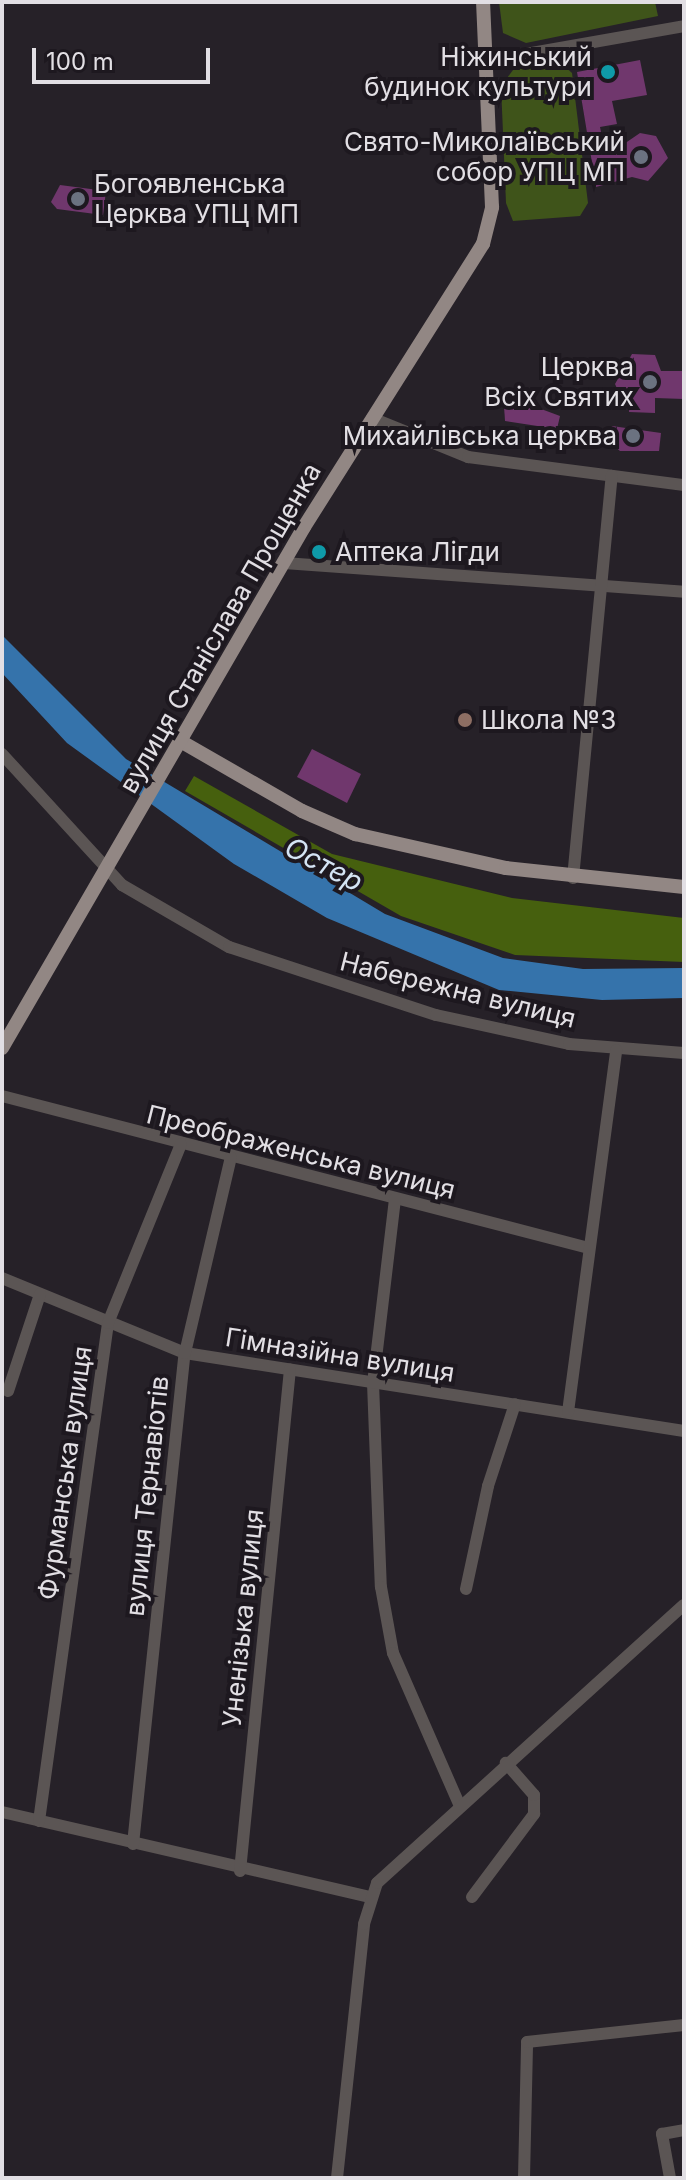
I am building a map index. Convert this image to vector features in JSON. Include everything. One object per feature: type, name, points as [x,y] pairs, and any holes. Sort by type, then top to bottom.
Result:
[{"type":"main road","points":[[483,2],[486,61]]},
{"type":"main road","name":"вулиця Станіслава Прощенка","points":[[2,1048],[284,563],[486,236],[492,207],[486,61]]},
{"type":"main road","points":[[182,742],[290,805],[355,834],[573,878],[684,887]]},
{"type":"street","points":[[486,61],[684,26]]},
{"type":"street","points":[[372,418],[456,455],[684,485]]},
{"type":"street","points":[[573,878],[612,476]]},
{"type":"street","points":[[284,563],[684,592]]},
{"type":"street","name":"Набережна вулиця","points":[[2,754],[105,870],[201,932],[286,970],[425,1013],[616,1050],[684,1053]]},
{"type":"street","points":[[568,1412],[616,1050]]},
{"type":"street","name":"Преображенська вулиця","points":[[2,1096],[589,1248]]},
{"type":"street","name":"Фурманська вулиця","points":[[39,1821],[108,1323],[181,1144]]},
{"type":"street","name":"вулиця Тернавіотів","points":[[133,1844],[185,1353],[231,1157]]},
{"type":"street","points":[[395,1199],[373,1383],[372,1474],[385,1620],[459,1804]]},
{"type":"street","name":"Гімназійна вулиця","points":[[2,1278],[185,1353],[684,1431]]},
{"type":"street","points":[[8,1391],[40,1294]]},
{"type":"street","name":"Уненізька вулиця","points":[[240,1871],[290,1369]]},
{"type":"street","points":[[466,1589],[488,1486],[515,1404]]},
{"type":"street","points":[[337,2178],[370,1897],[393,1866],[459,1804],[684,1605]]},
{"type":"street","points":[[472,1897],[534,1814],[534,1795],[506,1763]]},
{"type":"street","points":[[2,1812],[240,1871],[370,1897]]},
{"type":"street","points":[[524,2178],[527,2042],[684,2025]]},
{"type":"street","points":[[670,2178],[662,2134],[684,2130]]},
{"type":"green space","points":[[499,2],[655,2],[658,16],[526,43],[503,33]]},
{"type":"green space","points":[[561,63],[572,73],[588,203],[580,216],[513,221],[506,203],[501,86],[513,70]]},
{"type":"green space","points":[[194,776],[332,854],[512,898],[684,918],[684,962],[515,955],[401,916],[185,791]]},
{"type":"water","name":"Остер","points":[[2,635],[126,759],[385,914],[503,958],[583,969],[684,968],[684,998],[602,1000],[499,990],[327,918],[234,864],[67,743],[2,673]]},
{"type":"building","points":[[640,60],[647,95],[612,101],[617,124],[600,127],[604,146],[621,146],[640,133],[656,136],[668,158],[648,181],[632,177],[596,187],[577,72]]},
{"type":"building","name":"Богоявленська Церква УПЦ МП","points":[[60,185],[106,191],[103,215],[57,209],[51,202]]},
{"type":"building","name":"Церква Всіх Святих","points":[[632,354],[655,355],[661,371],[684,371],[684,399],[655,398],[655,413],[629,412],[630,398],[620,395],[615,384]]},
{"type":"building","points":[[517,400],[560,416],[557,429],[505,421],[504,406]]},
{"type":"building","name":"Михайлівська церква","points":[[612,426],[661,433],[659,451],[620,451],[606,439]]},
{"type":"building","points":[[312,749],[361,774],[347,803],[297,777]]},
{"type":"place","name":"Ніжинський будинок культури","points":[[608,72]]},
{"type":"place","name":"Свято-Миколаївський собор УПЦ МП","points":[[641,157]]},
{"type":"place","name":"Богоявленська Церква УПЦ МП","points":[[78,199]]},
{"type":"place","name":"Церква Всіх Святих","points":[[650,382]]},
{"type":"place","name":"Михайлівська церква","points":[[633,436]]},
{"type":"place","name":"Аптека Лігди","points":[[319,552]]},
{"type":"place","name":"Школа №3","points":[[465,720]]}]
